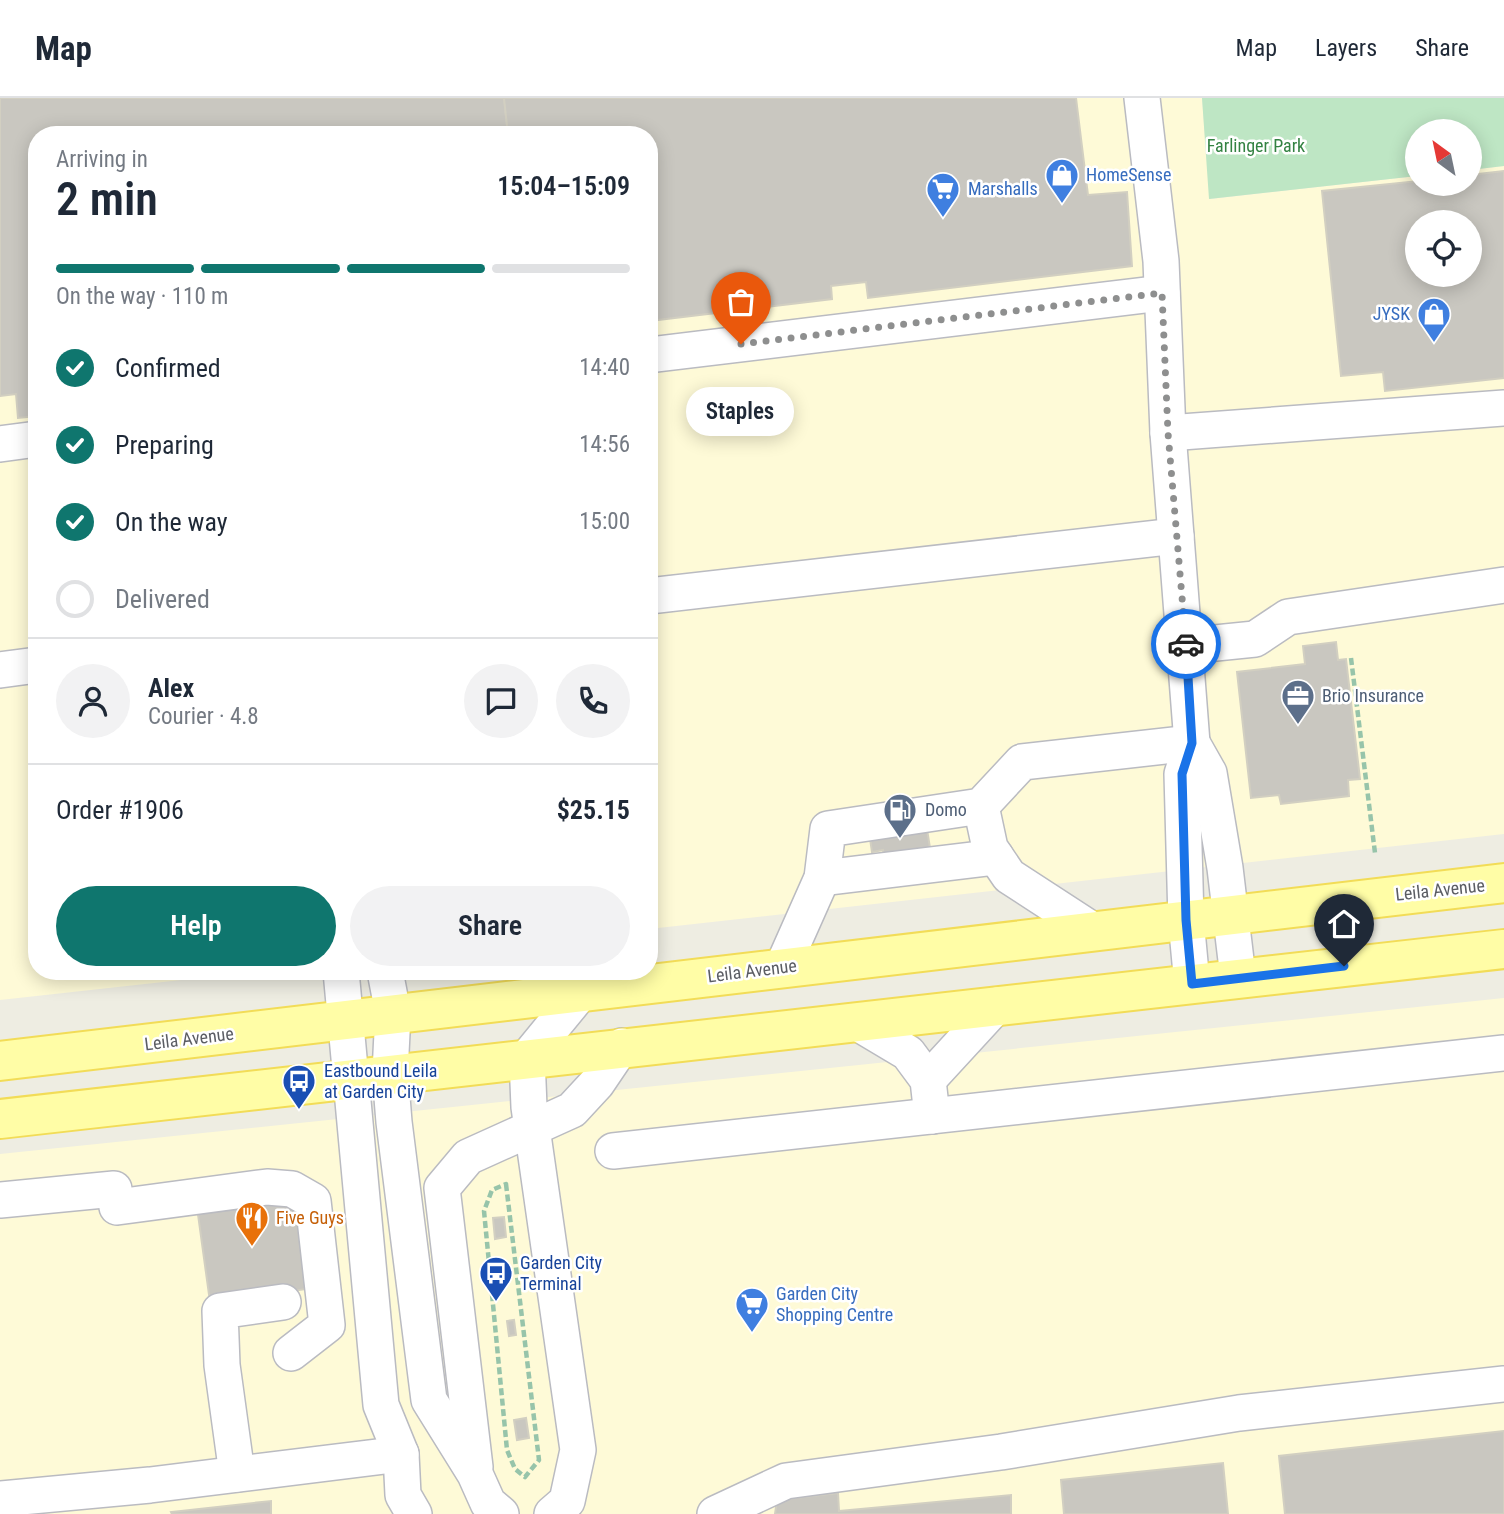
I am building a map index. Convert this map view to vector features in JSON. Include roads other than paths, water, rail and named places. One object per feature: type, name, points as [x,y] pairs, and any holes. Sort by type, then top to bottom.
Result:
[{"type":"main road","name":"Leila Avenue","points":[[0,1061],[1504,883]]},
{"type":"main road","points":[[0,1119],[622,1046],[1504,949]]},
{"type":"lane","points":[[1142,98],[1162,293],[1168,433],[1192,743],[1182,774],[1186,920],[1192,984]]},
{"type":"lane","points":[[658,354],[1162,293]]},
{"type":"lane","points":[[1168,433],[1504,408]]},
{"type":"lane","points":[[0,444],[28,440]]},
{"type":"lane","points":[[658,595],[1176,536]]},
{"type":"lane","points":[[1186,646],[1255,639],[1288,617],[1504,585]]},
{"type":"lane","points":[[0,670],[28,666]]},
{"type":"lane","points":[[782,968],[822,878],[828,829],[981,806],[1022,762],[1192,743]]},
{"type":"lane","points":[[1192,743],[1209,773],[1225,869],[1228,914],[1238,977]]},
{"type":"lane","points":[[981,806],[990,848],[1009,876],[1092,930]]},
{"type":"lane","points":[[822,878],[996,856]]},
{"type":"lane","points":[[342,980],[380,1405],[401,1454],[403,1494],[414,1514]]},
{"type":"lane","points":[[387,980],[393,1013],[390,1073],[429,1400],[475,1474],[488,1503],[501,1514]]},
{"type":"lane","points":[[552,1514],[567,1502],[578,1450],[533,1126],[527,1058],[582,991]]},
{"type":"lane","points":[[928,1080],[997,1006]]},
{"type":"lane","points":[[856,1022],[908,1054],[928,1080],[932,1116]]},
{"type":"lane","points":[[475,1474],[473,1431],[442,1188],[468,1157],[572,1110],[597,1083],[622,1046]]},
{"type":"lane","points":[[613,1151],[1504,1053]]},
{"type":"lane","points":[[0,1200],[115,1198],[267,1187],[292,1189],[313,1201],[327,1325],[291,1353]]},
{"type":"lane","points":[[237,1474],[222,1365],[219,1311],[283,1302]]},
{"type":"lane","points":[[715,1514],[786,1481],[1001,1452],[1239,1413],[1504,1384]]},
{"type":"lane","points":[[0,1499],[401,1454]]},
{"type":"place","name":"HomeSense","points":[[1062,205]]},
{"type":"place","name":"Marshalls","points":[[943,219]]},
{"type":"place","name":"Staples","points":[[741,344]]},
{"type":"place","name":"JYSK","points":[[1434,344]]},
{"type":"place","name":"Brio Insurance","points":[[1298,726]]},
{"type":"place","name":"Domo","points":[[900,840]]},
{"type":"place","name":"Eastbound Leila at Garden City","points":[[299,1111]]},
{"type":"place","name":"Five Guys","points":[[252,1248]]},
{"type":"place","name":"Garden City Terminal","points":[[496,1303]]},
{"type":"place","name":"Garden City Shopping Centre","points":[[752,1334]]},
{"type":"park label","name":"Farlinger Park","points":[[1256,146]]}]
